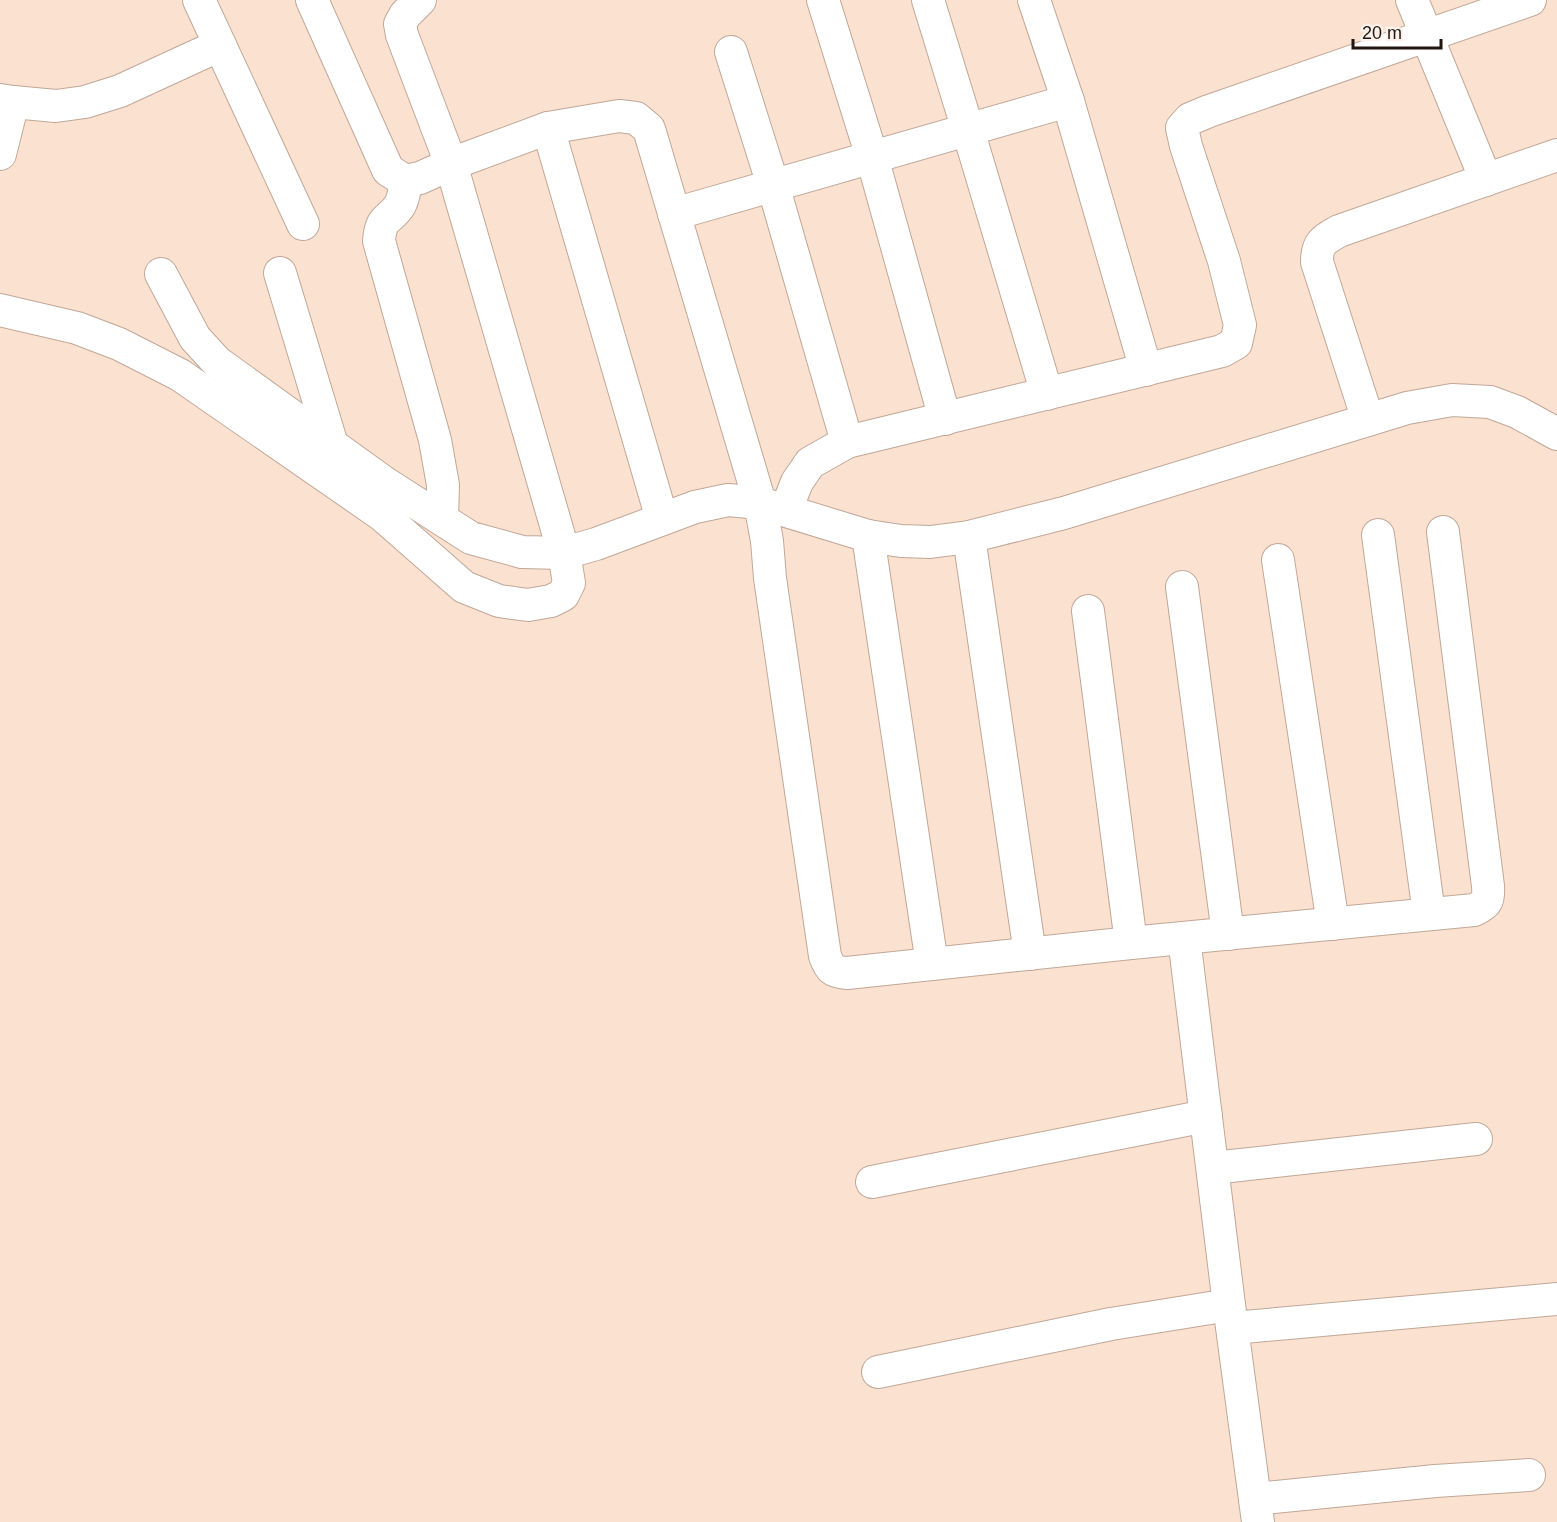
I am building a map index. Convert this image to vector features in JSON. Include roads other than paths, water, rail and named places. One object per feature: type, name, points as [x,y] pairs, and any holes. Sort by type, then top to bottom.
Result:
[{"type":"street","points":[[199,0],[303,224]]},
{"type":"street","points":[[312,0],[388,170],[405,181],[420,178],[548,128],[619,116],[636,118],[649,129],[674,214],[773,506],[766,541],[770,578],[825,956],[828,966],[835,972],[847,974],[1131,943],[1429,915],[1474,910],[1483,906],[1489,898],[1488,886],[1443,532]]},
{"type":"street","points":[[0,310],[77,328],[119,344],[180,375],[382,515],[464,587],[499,601],[528,605],[551,601],[563,595],[569,583],[564,553],[451,164],[402,35],[400,24],[405,15],[420,0]]},
{"type":"street","points":[[823,0],[872,157],[945,418]]},
{"type":"street","points":[[928,0],[1047,394]]},
{"type":"street","points":[[1034,0],[1068,101],[1146,370]]},
{"type":"street","points":[[1412,0],[1485,180]]},
{"type":"street","points":[[773,506],[810,463],[846,442],[1222,351],[1236,343],[1240,325],[1224,261],[1182,128],[1190,119],[1209,111],[1530,0]]},
{"type":"street","points":[[0,153],[6,101],[56,106],[85,102],[120,91],[220,45]]},
{"type":"street","points":[[731,52],[773,185],[846,442]]},
{"type":"street","points":[[674,214],[1068,101]]},
{"type":"street","points":[[548,128],[662,519]]},
{"type":"street","points":[[1368,420],[1317,262],[1317,249],[1324,239],[1339,231],[1557,155]]},
{"type":"street","points":[[405,181],[405,193],[399,206],[385,219],[380,229],[379,241],[435,440],[443,484],[442,519]]},
{"type":"street","points":[[280,273],[332,445]]},
{"type":"street","points":[[162,274],[195,338],[217,362],[385,483],[471,538],[522,552],[564,553],[596,544],[695,507],[728,500],[773,506],[868,536],[930,542],[969,537],[1065,513],[1407,408],[1452,400],[1490,402],[1517,412],[1557,434]]},
{"type":"street","points":[[1378,535],[1429,915]]},
{"type":"street","points":[[868,536],[932,964]]},
{"type":"street","points":[[969,537],[1030,954]]},
{"type":"street","points":[[1278,560],[1333,924]]},
{"type":"street","points":[[1182,587],[1228,934]]},
{"type":"street","points":[[1088,611],[1131,943]]},
{"type":"street","points":[[1184,938],[1257,1511],[1435,1481],[1529,1475]]},
{"type":"street","points":[[872,1182],[1206,1116]]},
{"type":"street","points":[[1213,1168],[1476,1139]]},
{"type":"street","points":[[878,1372],[1111,1324],[1557,1299]]}]
